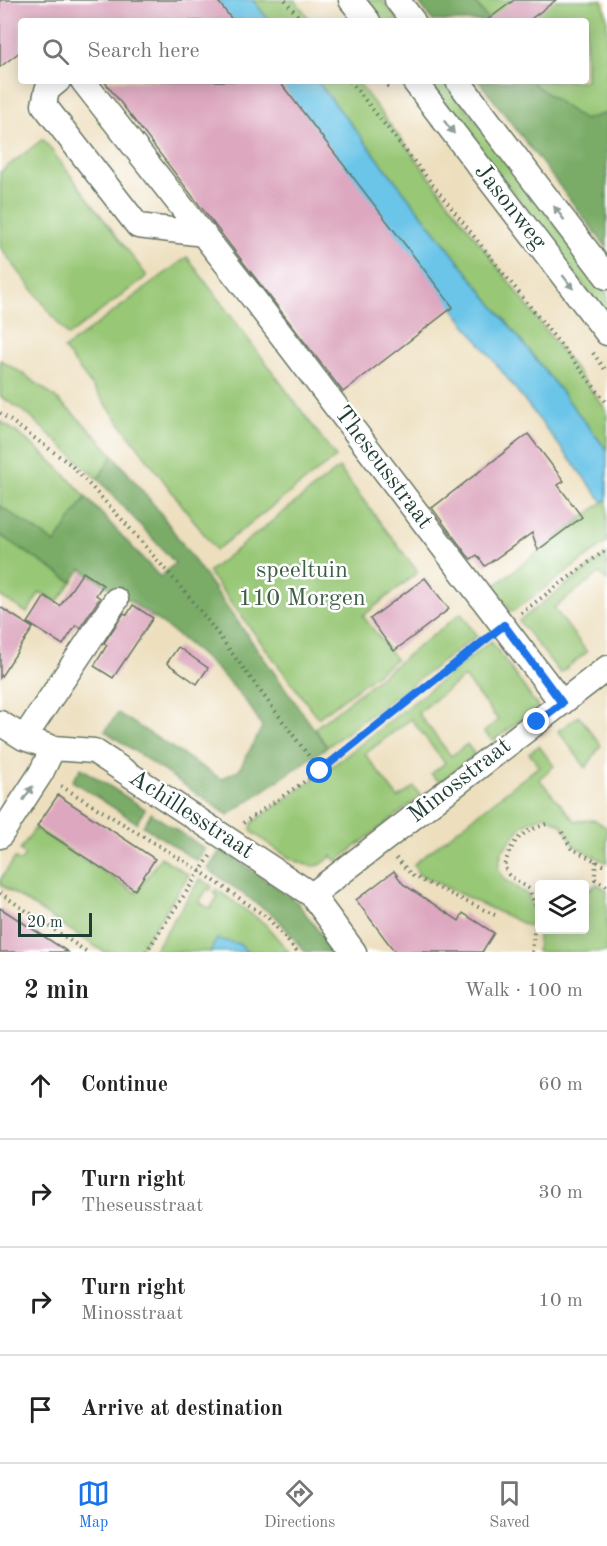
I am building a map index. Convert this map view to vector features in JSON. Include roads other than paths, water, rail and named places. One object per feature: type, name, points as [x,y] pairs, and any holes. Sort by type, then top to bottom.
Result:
[{"type":"street","points":[[351,0],[366,18]]},
{"type":"street","points":[[397,0],[410,18]]},
{"type":"street","points":[[54,84],[47,90],[44,105],[138,226],[204,234]]},
{"type":"street","name":"Theseusstraat","points":[[85,84],[204,234],[562,703]]},
{"type":"street","name":"Jasonweg","points":[[416,84],[607,333]]},
{"type":"street","name":"Jasonweg","points":[[460,84],[607,276]]},
{"type":"street","points":[[24,738],[116,600]]},
{"type":"street","name":"Minosstraat","points":[[312,895],[607,668]]},
{"type":"street","name":"Achillesstraat","points":[[0,723],[24,738],[53,748],[94,751],[312,895],[354,952]]},
{"type":"street","points":[[0,836],[41,773],[53,748]]},
{"type":"water","points":[[214,0],[253,0],[267,18],[228,18]]},
{"type":"water","points":[[279,84],[319,84],[607,450],[607,499],[603,502]]},
{"type":"water","points":[[217,939],[239,944],[247,952],[210,952]]},
{"type":"park label","name":"speeltuin 110 Morgen","points":[[302,585]]}]
